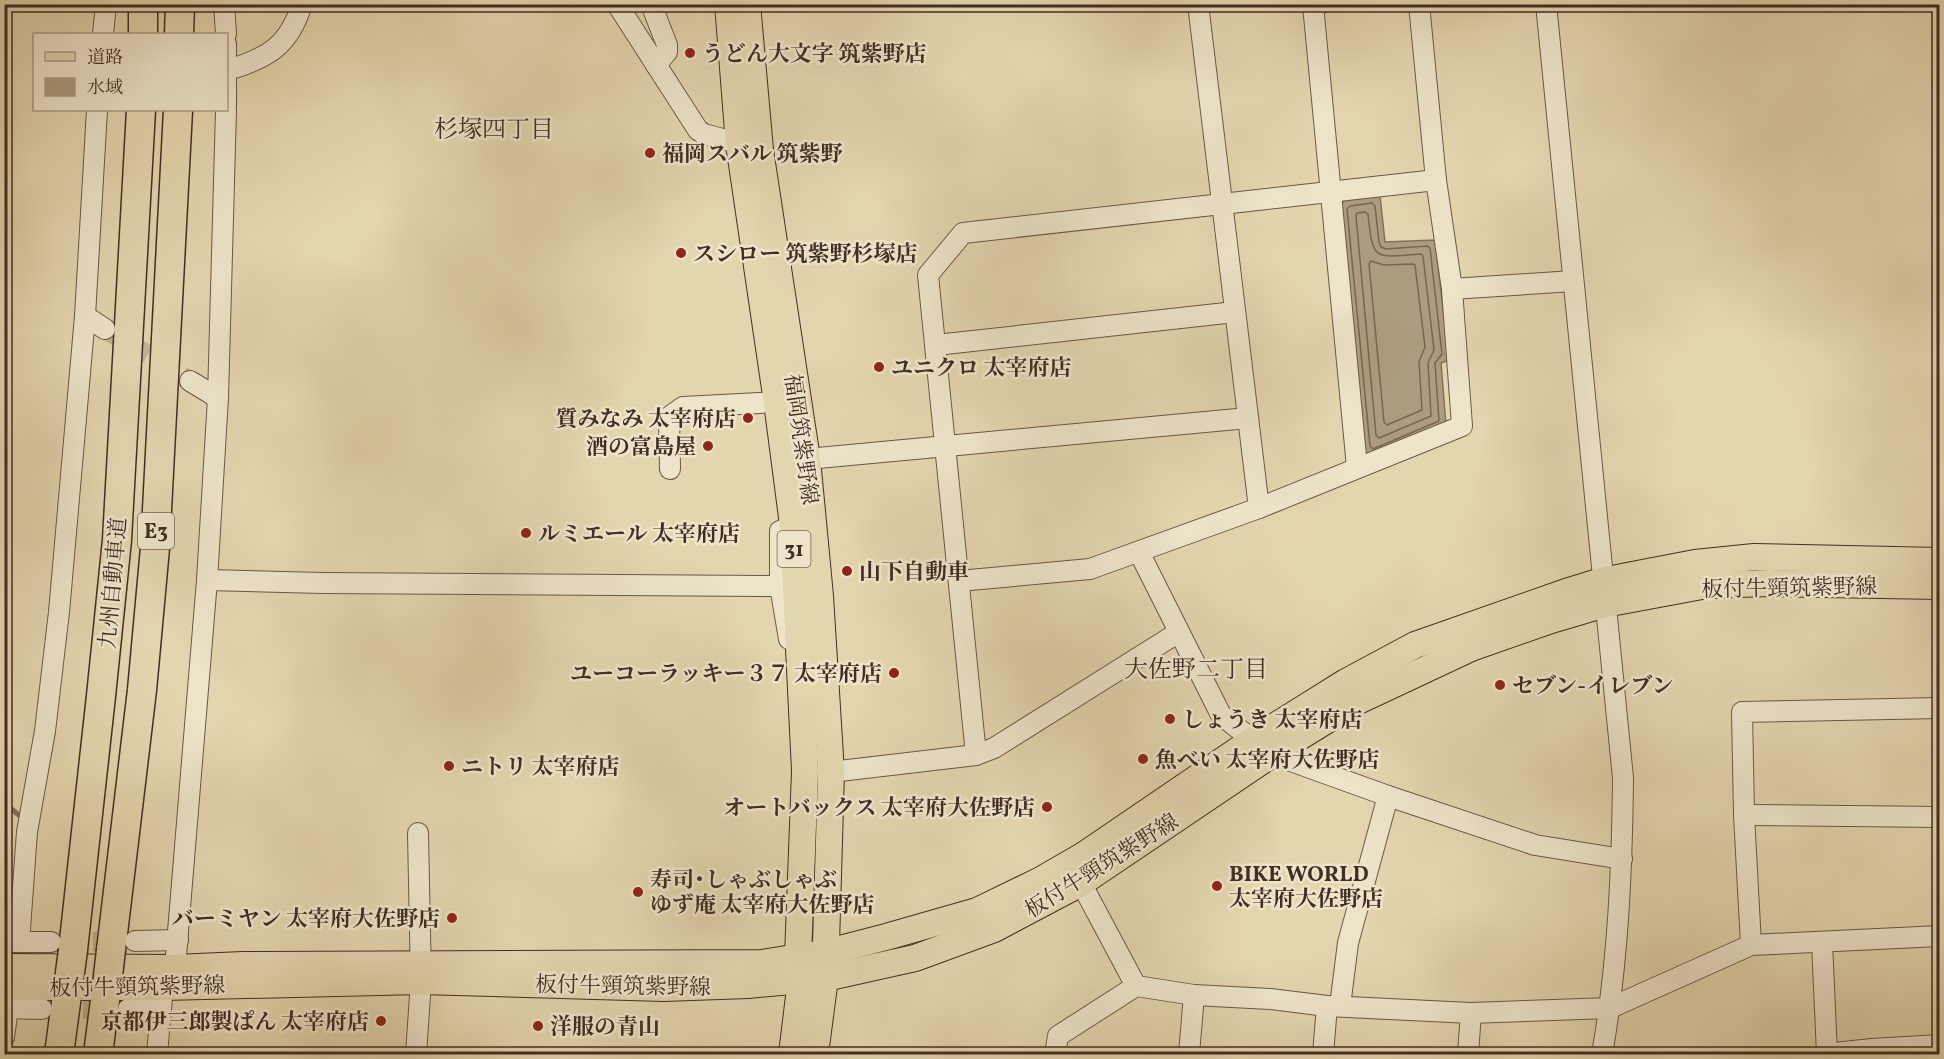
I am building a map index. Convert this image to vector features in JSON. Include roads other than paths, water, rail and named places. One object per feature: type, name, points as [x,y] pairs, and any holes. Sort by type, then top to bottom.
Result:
[{"type":"highway","points":[[143,33],[144,4]]},
{"type":"highway","points":[[179,33],[180,4]]},
{"type":"highway","name":"九州自動車道","points":[[59,1054],[67,994],[62,946],[102,696],[117,540],[141,111]]},
{"type":"highway","name":"九州自動車道","points":[[98,1054],[117,1001],[123,945],[155,548],[178,111]]},
{"type":"main road","name":"福岡筑紫野線","points":[[728,4],[750,147],[807,459],[820,596],[831,772],[824,952],[808,972],[792,1054]]},
{"type":"main road","name":"福岡筑紫野線","points":[[747,4],[750,147],[777,402],[793,525],[805,771],[808,972],[815,1054]]},
{"type":"main road","name":"板付牛頸筑紫野線","points":[[824,952],[886,938],[977,911],[1039,881],[1264,746],[1471,648],[1551,620],[1603,593],[1695,563],[1754,557],[1940,561]]},
{"type":"main road","name":"板付牛頸筑紫野線","points":[[1603,593],[1770,583],[1940,586]]},
{"type":"main road","name":"板付牛頸筑紫野線","points":[[6,1001],[166,988],[243,965],[421,973],[762,963],[808,972],[915,958],[994,929],[1081,883],[1264,746]]},
{"type":"main road","name":"板付牛頸筑紫野線","points":[[4,967],[166,988]]},
{"type":"street","points":[[103,33],[106,4]]},
{"type":"street","points":[[224,4],[226,33]]},
{"type":"street","points":[[228,70],[254,62],[276,49],[290,34],[302,4]]},
{"type":"street","points":[[617,4],[698,130],[704,134],[750,147]]},
{"type":"street","points":[[651,4],[668,45],[667,52],[656,65]]},
{"type":"street","points":[[1198,4],[1259,508]]},
{"type":"street","points":[[1320,4],[1313,5],[1357,467]]},
{"type":"street","points":[[959,581],[1090,569],[1259,508],[1462,426],[1452,290],[1436,180],[1419,4]]},
{"type":"street","points":[[1546,4],[1623,778],[1622,858],[1610,1008],[1602,1054]]},
{"type":"street","points":[[62,946],[12,942],[27,832],[45,730],[57,624],[85,316],[97,111]]},
{"type":"street","points":[[157,1054],[166,988],[178,940],[207,580],[218,398],[226,111]]},
{"type":"street","points":[[976,755],[928,275],[963,233],[1436,180]]},
{"type":"street","points":[[1452,290],[1573,282]]},
{"type":"street","points":[[936,345],[1235,312]]},
{"type":"street","points":[[85,316],[105,329]]},
{"type":"street","points":[[190,381],[218,398]]},
{"type":"street","points":[[670,469],[669,417],[683,407],[777,402]]},
{"type":"street","points":[[807,459],[1248,418]]},
{"type":"street","points":[[793,525],[780,531],[780,586],[789,638],[800,659]]},
{"type":"street","points":[[1139,552],[1221,715],[1264,746],[1288,760],[1535,845],[1622,858]]},
{"type":"street","points":[[207,580],[780,586]]},
{"type":"street","points":[[831,772],[976,755],[994,748],[1179,632]]},
{"type":"street","points":[[1751,945],[1744,815],[1743,712],[1940,708]]},
{"type":"street","points":[[1323,1054],[1348,943],[1388,796]]},
{"type":"street","points":[[1744,815],[1940,817]]},
{"type":"street","points":[[417,1054],[421,973],[418,833]]},
{"type":"street","points":[[1081,883],[1136,986]]},
{"type":"street","points":[[1055,1054],[1058,1036],[1136,986],[1194,995],[1270,999],[1333,1006],[1471,1013],[1610,1008],[1751,945],[1940,936]]},
{"type":"street","points":[[123,945],[178,940]]},
{"type":"street","points":[[1822,942],[1826,1054],[1940,1045]]},
{"type":"street","points":[[117,1001],[166,988]]},
{"type":"street","points":[[1189,1054],[1194,995]]},
{"type":"street","points":[[4,1037],[6,1001],[42,1009]]},
{"type":"street","points":[[1468,1054],[1471,1013]]},
{"type":"water","points":[[1380,196],[1385,242],[1435,240],[1449,360],[1441,363],[1446,425],[1373,455],[1364,452],[1341,205],[1345,200]]},
{"type":"waterway","points":[[4,803],[20,816]]},
{"type":"tunnel","points":[[105,329],[190,381]]},
{"type":"tunnel","points":[[63,942],[123,941]]},
{"type":"tunnel","points":[[53,1009],[116,1009]]},
{"type":"place","name":"うどん大文字 筑紫野店","points":[[690,53]]},
{"type":"place","name":"福岡スバル 筑紫野","points":[[650,153]]},
{"type":"place","name":"スシロー 筑紫野杉塚店","points":[[681,253]]},
{"type":"place","name":"ユニクロ 太宰府店","points":[[879,367]]},
{"type":"place","name":"質みなみ 太宰府店","points":[[748,418]]},
{"type":"place","name":"酒の富島屋","points":[[708,446]]},
{"type":"place","name":"ルミエール 太宰府店","points":[[526,533]]},
{"type":"place","name":"山下自動車","points":[[847,571]]},
{"type":"place","name":"ユーコーラッキー３７ 太宰府店","points":[[894,673]]},
{"type":"place","name":"セブン-イレブン","points":[[1500,685]]},
{"type":"place","name":"しょうき 太宰府店","points":[[1170,719]]},
{"type":"place","name":"魚べい 太宰府大佐野店","points":[[1143,759]]},
{"type":"place","name":"ニトリ 太宰府店","points":[[449,766]]},
{"type":"place","name":"オートバックス 太宰府大佐野店","points":[[1047,807]]},
{"type":"place","name":"BIKE WORLD 太宰府大佐野店","points":[[1217,886]]},
{"type":"place","name":"寿司･しゃぶしゃぶ ゆず庵 太宰府大佐野店","points":[[638,892]]},
{"type":"place","name":"バーミヤン 太宰府大佐野店","points":[[452,918]]},
{"type":"place","name":"京都伊三郎製ぱん 太宰府店","points":[[381,1021]]},
{"type":"place","name":"洋服の青山","points":[[538,1026]]},
{"type":"district","name":"杉塚四丁目","points":[[494,129]]},
{"type":"district","name":"大佐野二丁目","points":[[1196,669]]}]
